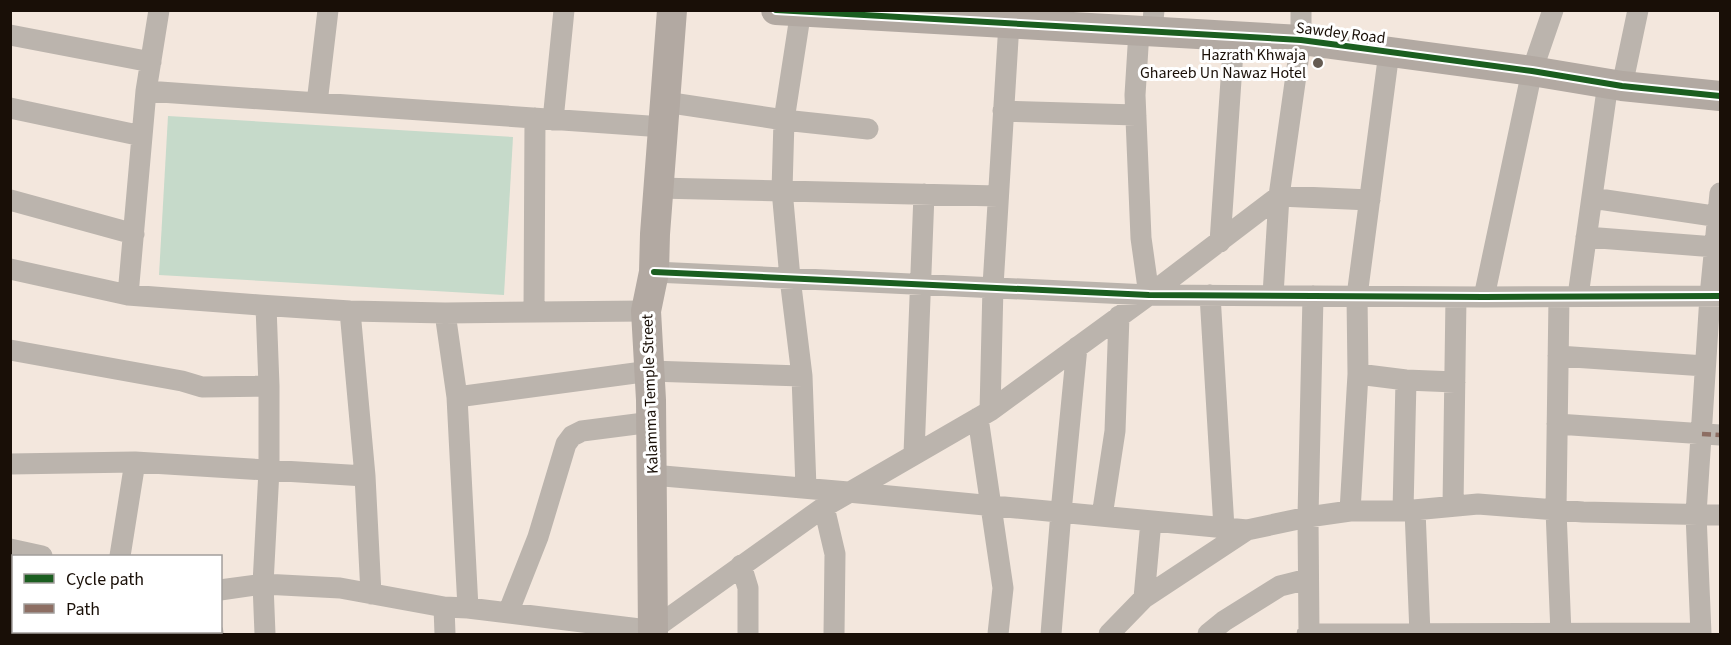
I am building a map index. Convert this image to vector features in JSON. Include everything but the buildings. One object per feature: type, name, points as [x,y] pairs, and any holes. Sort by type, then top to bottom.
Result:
[{"type":"street","points":[[128,295],[146,91],[159,10]]},
{"type":"street","points":[[317,103],[328,10]]},
{"type":"street","points":[[534,311],[544,119],[564,10]]},
{"type":"street","name":"Kalamma Temple Street","points":[[646,633],[652,422],[646,311],[654,272],[672,10]]},
{"type":"street","points":[[1273,296],[1279,196],[1301,40],[1301,10]]},
{"type":"street","points":[[1484,297],[1532,71],[1553,10]]},
{"type":"street","points":[[1561,634],[1556,510],[1558,356],[1568,296],[1586,237],[1615,84],[1638,10]]},
{"type":"street","points":[[792,11],[784,120],[782,190],[802,376],[806,488]]},
{"type":"street","name":"Sawdey Road","points":[[792,11],[978,16],[1009,23],[1093,19],[1148,24],[1234,36],[1301,40],[1615,84],[1720,96]]},
{"type":"street","points":[[998,634],[1003,588],[991,506],[984,415],[1009,23]]},
{"type":"street","points":[[1148,24],[1135,95],[1141,238],[1149,295]]},
{"type":"street","points":[[10,35],[151,62]]},
{"type":"street","points":[[1220,242],[1234,36]]},
{"type":"street","points":[[1350,511],[1358,374],[1357,296],[1389,52]]},
{"type":"street","points":[[146,91],[544,119],[664,114],[784,120],[868,129]]},
{"type":"street","points":[[10,108],[142,136]]},
{"type":"street","points":[[1003,111],[1136,115]]},
{"type":"street","points":[[658,188],[998,196]]},
{"type":"street","points":[[1313,296],[1308,634],[1701,634],[1696,514],[1711,435],[1705,366],[1715,296],[1715,247],[1720,193]]},
{"type":"street","points":[[914,454],[924,194]]},
{"type":"street","points":[[222,590],[263,584],[340,588],[444,607],[508,613],[646,633],[824,507],[984,415],[1149,295],[1279,196],[1370,200]]},
{"type":"street","points":[[1592,198],[1719,217]]},
{"type":"street","points":[[10,200],[134,234]]},
{"type":"street","points":[[1586,237],[1715,247]]},
{"type":"street","points":[[10,269],[128,295],[266,306],[446,313],[646,311]]},
{"type":"street","points":[[654,272],[1149,295],[1715,296]]},
{"type":"street","points":[[1210,295],[1224,528]]},
{"type":"street","points":[[1453,506],[1456,297]]},
{"type":"street","points":[[265,634],[263,584],[269,470],[266,306]]},
{"type":"street","points":[[350,311],[365,476],[371,594]]},
{"type":"street","points":[[446,313],[457,397],[468,608]]},
{"type":"street","points":[[1102,516],[1114,432],[1119,316]]},
{"type":"street","points":[[1051,634],[1077,347]]},
{"type":"street","points":[[10,350],[182,381],[202,387],[269,386]]},
{"type":"street","points":[[1558,356],[1705,366]]},
{"type":"street","points":[[457,397],[650,371],[802,376]]},
{"type":"street","points":[[1358,374],[1406,380],[1455,382]]},
{"type":"street","points":[[1406,380],[1409,510],[1420,634]]},
{"type":"street","points":[[508,613],[538,537],[566,444],[572,436],[582,431],[652,422]]},
{"type":"street","points":[[1557,424],[1711,435]]},
{"type":"street","points":[[10,464],[135,462],[365,476]]},
{"type":"street","points":[[120,555],[135,462]]},
{"type":"street","points":[[652,475],[1247,530],[1350,511],[1409,510],[1478,504],[1583,512],[1720,515]]},
{"type":"street","points":[[824,507],[835,554],[834,634]]},
{"type":"street","points":[[1144,598],[1151,521]]},
{"type":"street","points":[[1109,634],[1144,598],[1247,530]]},
{"type":"street","points":[[10,549],[37,555]]},
{"type":"street","points":[[741,565],[748,588],[748,634]]},
{"type":"street","points":[[1208,634],[1224,621],[1280,586],[1308,579]]},
{"type":"street","points":[[444,607],[445,634]]},
{"type":"green space","points":[[168,116],[513,137],[504,295],[159,275]]},
{"type":"marked path","points":[[1702,434],[1720,435]]},
{"type":"cycle path","points":[[776,10],[1301,40],[1532,71],[1622,86],[1720,96]]},
{"type":"cycle path","points":[[654,272],[1149,295],[1720,296]]},
{"type":"place","name":"Hazrath Khwaja Ghareeb Un Nawaz Hotel","points":[[1318,63]]}]
